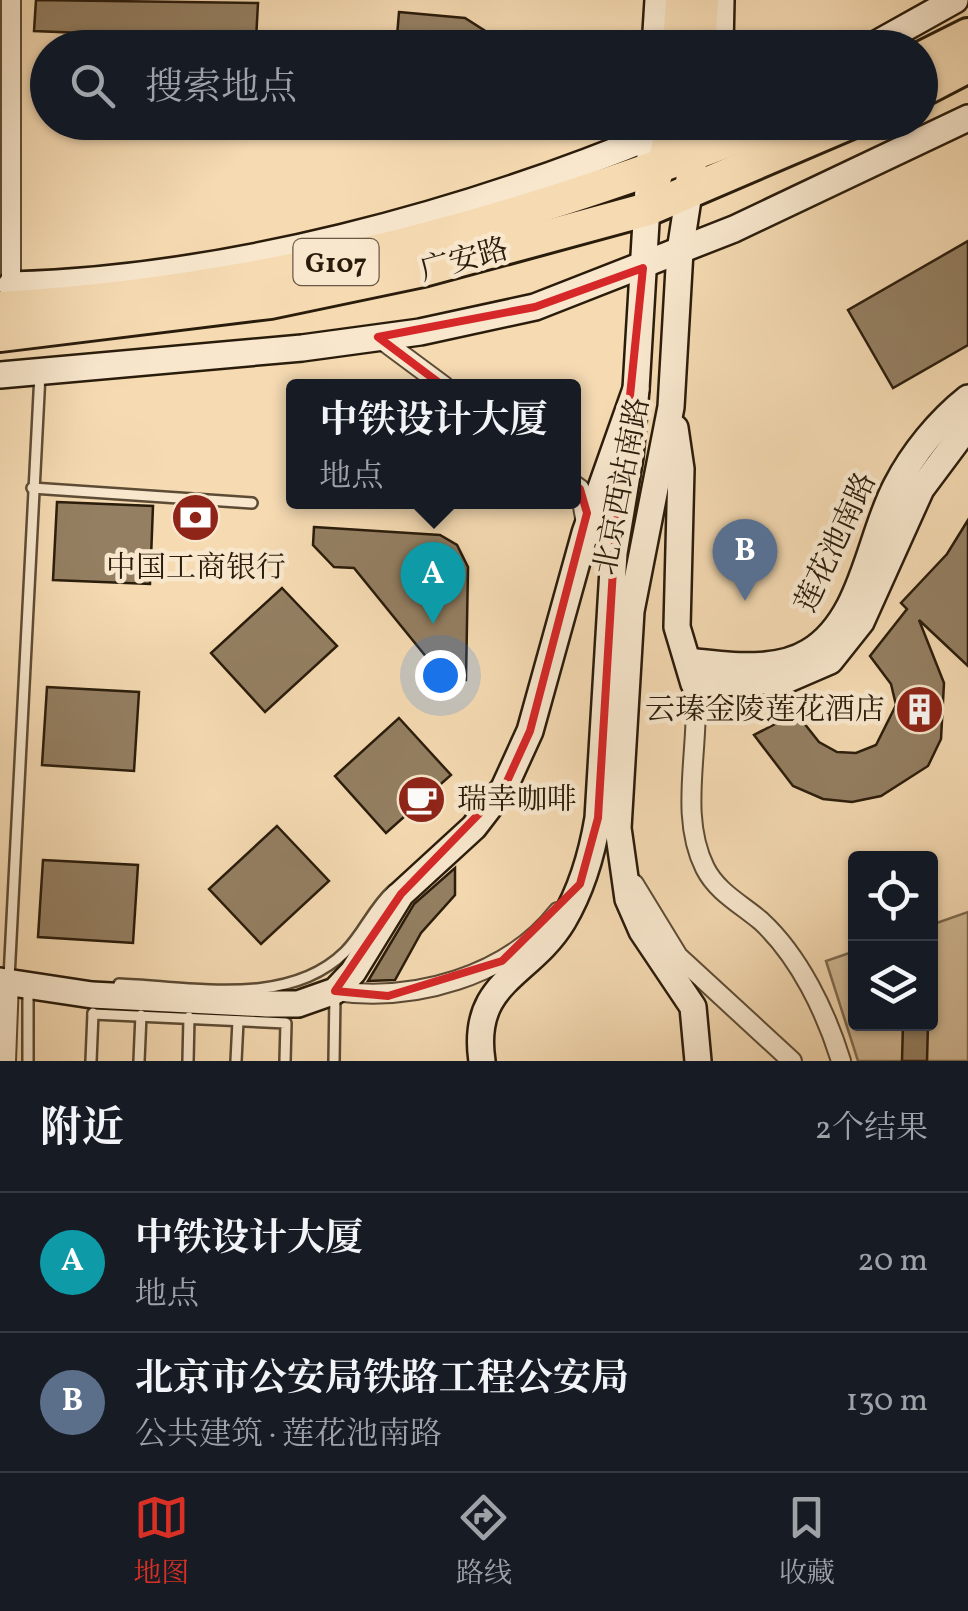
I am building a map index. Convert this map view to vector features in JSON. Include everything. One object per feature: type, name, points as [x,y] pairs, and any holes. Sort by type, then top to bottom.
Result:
[{"type":"highway","points":[[938,50],[968,35]]},
{"type":"highway","points":[[938,82],[968,66]]},
{"type":"highway","name":"广安路","points":[[5,309],[182,290],[288,273],[430,240],[654,170],[670,140]]},
{"type":"highway","name":"广安路","points":[[5,309],[193,314],[343,288],[648,209],[810,140]]},
{"type":"main road","points":[[679,30],[680,0]]},
{"type":"main road","points":[[702,30],[704,0]]},
{"type":"main road","name":"北京西站南路","points":[[677,140],[689,193]]},
{"type":"main road","name":"北京西站南路","points":[[648,209],[654,170]]},
{"type":"street","points":[[5,309],[11,0]]},
{"type":"street","points":[[656,30],[658,0]]},
{"type":"street","points":[[721,30],[722,0]]},
{"type":"street","points":[[901,30],[955,0]]},
{"type":"street","points":[[938,132],[968,118]]},
{"type":"street","name":"广安路","points":[[5,309],[73,283],[194,268],[337,239],[646,140]]},
{"type":"street","name":"北京西站南路","points":[[654,170],[670,140]]},
{"type":"street","points":[[680,250],[920,140]]},
{"type":"street","name":"北京西站南路","points":[[620,862],[631,611],[672,407],[680,250],[689,193]]},
{"type":"street","name":"北京西站南路","points":[[482,1061],[483,1017],[492,993],[562,922],[580,884],[598,818],[614,553],[636,388],[648,209]]},
{"type":"street","name":"广安路","points":[[0,374],[378,337],[474,322],[536,307],[643,268],[680,250]]},
{"type":"street","points":[[378,337],[435,379]]},
{"type":"street","points":[[335,991],[353,972],[401,894],[428,865],[474,827],[504,788],[530,731],[585,533],[636,388]]},
{"type":"street","name":"莲花池南路","points":[[691,672],[777,663],[810,652],[823,641],[844,613],[896,486],[919,449],[968,398]]},
{"type":"street","points":[[672,407],[681,469],[678,627],[697,711],[692,807],[700,856],[706,872],[729,898],[762,922],[799,967],[841,1061]]},
{"type":"street","name":"莲花池南路","points":[[691,672],[786,680],[830,661],[861,622],[921,489],[968,426]]},
{"type":"street","points":[[581,492],[587,513],[585,533]]},
{"type":"street","points":[[620,862],[642,931],[693,1008],[698,1061]]},
{"type":"street","points":[[620,862],[678,956],[792,1061]]},
{"type":"street","points":[[6,1061],[12,981],[64,988],[92,1004],[190,1009],[298,1004],[335,991],[388,996],[436,987],[502,961],[553,919],[580,884]]},
{"type":"lane","points":[[28,1061],[12,981],[40,372]]},
{"type":"lane","points":[[32,488],[252,503]]},
{"type":"lane","points":[[64,988],[89,983],[270,989],[310,976],[346,951],[377,904],[411,873],[428,865]]},
{"type":"lane","points":[[334,1061],[335,991]]},
{"type":"lane","points":[[91,1061],[92,1004]]},
{"type":"lane","points":[[139,1061],[141,1007]]},
{"type":"lane","points":[[188,1061],[190,1009],[238,1021],[286,1024],[284,1061]]},
{"type":"lane","points":[[236,1061],[238,1021]]},
{"type":"highlighted area","points":[[643,268],[614,553],[598,818],[580,884],[502,961],[388,996],[335,991],[401,894],[504,788],[530,731],[587,513],[580,489],[378,337],[535,307]]},
{"type":"shaded area","points":[[968,912],[968,1061],[858,1061],[848,1031],[938,1031],[938,923]]},
{"type":"shaded area","points":[[848,953],[848,1030],[826,961]]},
{"type":"building","points":[[36,0],[258,3],[257,30],[34,30]]},
{"type":"building","points":[[399,12],[465,18],[484,30],[398,30]]},
{"type":"building","points":[[968,241],[968,345],[893,388],[848,310]]},
{"type":"building","points":[[57,502],[153,506],[150,584],[53,580]]},
{"type":"building","name":"云瑧金陵莲花酒店","points":[[968,520],[968,666],[919,620],[944,683],[941,739],[928,766],[881,796],[852,802],[823,799],[793,786],[754,735],[796,713],[819,742],[837,752],[856,753],[876,745],[896,705],[891,684],[870,656],[907,609],[901,603],[947,554]]},
{"type":"building","points":[[314,527],[440,535],[457,545],[468,567],[466,680],[445,680],[354,568],[334,567],[313,545]]},
{"type":"building","points":[[282,588],[337,646],[265,712],[211,653]]},
{"type":"building","points":[[47,687],[139,692],[134,771],[42,765]]},
{"type":"building","points":[[399,718],[451,775],[386,833],[335,776]]},
{"type":"building","points":[[277,826],[329,881],[261,944],[209,889]]},
{"type":"building","points":[[43,860],[138,865],[133,943],[38,937]]},
{"type":"building","points":[[455,868],[455,895],[421,933],[395,980],[368,981],[414,904]]},
{"type":"building","points":[[903,1031],[928,1031],[927,1061],[902,1061]]},
{"type":"place","name":"中国工商银行","points":[[196,518]]},
{"type":"place","name":"北京市公安局铁路工程公安局","points":[[745,601]]},
{"type":"place","name":"中铁设计大厦","points":[[433,624]]},
{"type":"place","name":"云瑧金陵莲花酒店","points":[[920,709]]},
{"type":"place","name":"瑞幸咖啡","points":[[422,799]]}]
